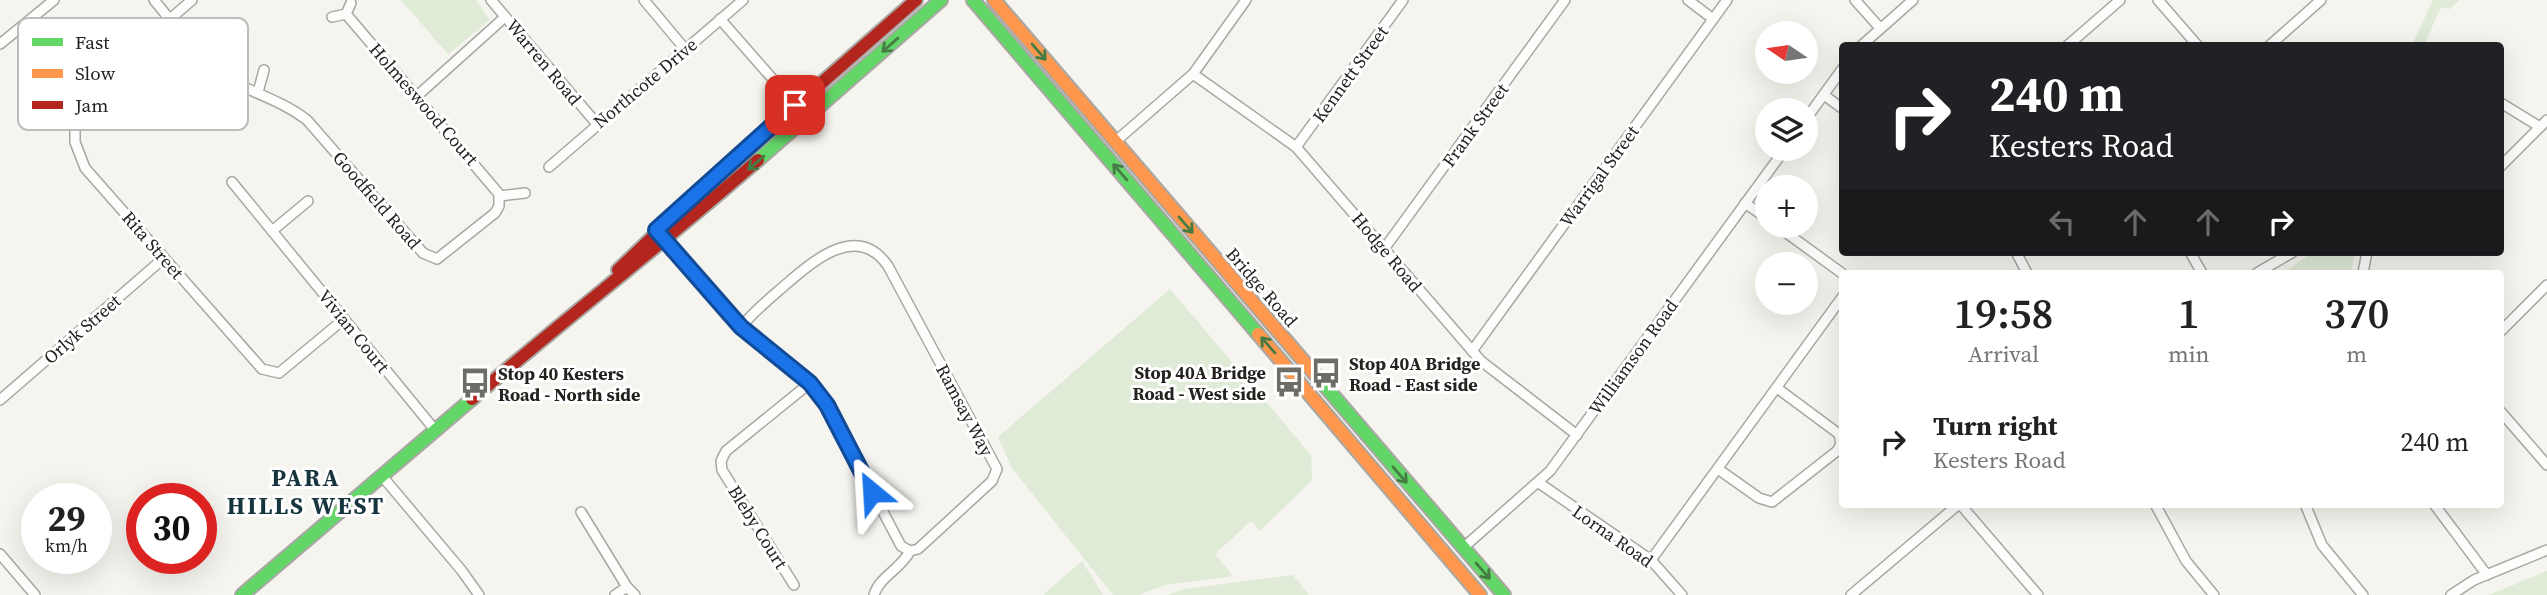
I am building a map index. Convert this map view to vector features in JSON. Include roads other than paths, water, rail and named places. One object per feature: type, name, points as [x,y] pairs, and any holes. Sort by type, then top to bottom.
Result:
[{"type":"main road","points":[[590,298],[656,230],[916,0]]},
{"type":"main road","points":[[242,595],[590,298],[665,242],[941,0]]},
{"type":"main road","name":"Bridge Road","points":[[973,0],[1480,595]]},
{"type":"main road","name":"Bridge Road","points":[[994,0],[1504,595]]},
{"type":"main road","points":[[1103,152],[1116,141]]},
{"type":"main road","points":[[1344,434],[1356,423]]},
{"type":"main road","points":[[1450,559],[1463,548]]},
{"type":"street","points":[[33,18],[54,0]]},
{"type":"street","name":"Goodfield Road","points":[[153,0],[169,18]]},
{"type":"street","points":[[171,18],[192,0]]},
{"type":"street","name":"Warren Road","points":[[491,0],[597,124]]},
{"type":"street","points":[[645,0],[685,49]]},
{"type":"street","name":"Northcote Drive","points":[[549,167],[743,0]]},
{"type":"street","points":[[1116,141],[1192,74],[1246,0]]},
{"type":"street","name":"Kennett Street","points":[[1296,147],[1403,0]]},
{"type":"street","name":"Frank Street","points":[[1384,249],[1565,0]]},
{"type":"street","points":[[1688,0],[1713,19]]},
{"type":"street","name":"Warrigal Street","points":[[1472,351],[1727,0]]},
{"type":"street","points":[[1855,0],[1880,28]]},
{"type":"street","points":[[1865,42],[1913,0]]},
{"type":"street","points":[[2072,42],[2120,0]]},
{"type":"street","points":[[2158,0],[2195,42]]},
{"type":"street","points":[[2274,42],[2321,0]]},
{"type":"street","points":[[332,17],[345,14],[351,4]]},
{"type":"street","name":"Holmeswood Court","points":[[345,14],[496,186],[500,196]]},
{"type":"street","points":[[417,96],[505,17]]},
{"type":"street","points":[[720,19],[807,118]]},
{"type":"street","points":[[0,44],[18,30]]},
{"type":"street","points":[[258,92],[264,70]]},
{"type":"street","name":"Hodge Road","points":[[1192,74],[1296,147],[1486,366],[1577,435]]},
{"type":"street","points":[[1818,103],[1839,74]]},
{"type":"street","name":"Goodfield Road","points":[[248,87],[285,104],[307,120],[422,253],[430,258],[444,256],[495,213],[500,196]]},
{"type":"street","points":[[1824,95],[1839,106]]},
{"type":"street","points":[[2504,104],[2543,123],[2504,163]]},
{"type":"street","name":"Rita Street","points":[[75,130],[75,142],[85,168],[262,369],[279,373],[344,319]]},
{"type":"street","name":"Williamson Road","points":[[1463,548],[1539,483],[1577,435],[1776,161]]},
{"type":"street","name":"Vivian Court","points":[[232,182],[435,430]]},
{"type":"street","points":[[500,196],[525,194]]},
{"type":"street","points":[[272,231],[308,201]]},
{"type":"street","points":[[1745,203],[1755,210]]},
{"type":"street","points":[[656,230],[741,327],[810,383],[827,405],[894,536],[910,551],[904,564],[880,583],[874,595]]},
{"type":"street","points":[[1794,238],[1839,271]]},
{"type":"street","name":"Ramsay Way","points":[[741,327],[772,297],[828,252],[855,245],[866,247],[883,257],[997,470],[992,481],[925,543],[910,551]]},
{"type":"street","points":[[2263,270],[2286,256]]},
{"type":"street","name":"Orlyk Street","points":[[0,400],[164,258]]},
{"type":"street","points":[[2504,328],[2547,285]]},
{"type":"street","points":[[1651,560],[1839,302]]},
{"type":"street","name":"Bleby Court","points":[[794,585],[722,470],[721,461],[726,450],[810,383]]},
{"type":"street","points":[[1777,388],[1839,434]]},
{"type":"street","points":[[2504,415],[2545,459]]},
{"type":"street","points":[[1718,469],[1759,498],[1772,502],[1837,451],[1839,446]]},
{"type":"street","points":[[382,476],[462,570],[479,595]]},
{"type":"street","name":"Lorna Road","points":[[1539,483],[1651,560],[1682,595]]},
{"type":"street","points":[[1851,595],[1954,508]]},
{"type":"street","points":[[1962,508],[2038,595]]},
{"type":"street","points":[[2157,508],[2186,561],[2214,595]]},
{"type":"street","points":[[2307,508],[2322,545],[2363,595]]},
{"type":"street","points":[[2437,508],[2487,575]]},
{"type":"street","points":[[581,512],[627,587],[635,595]]},
{"type":"street","points":[[2451,595],[2487,575],[2547,550]]},
{"type":"street","points":[[0,554],[35,595]]},
{"type":"street","points":[[615,595],[627,587]]},
{"type":"place","name":"Stop 40A Bridge Road - East side","points":[[1326,373]]},
{"type":"place","name":"Stop 40A Bridge Road - West side","points":[[1289,382]]},
{"type":"place","name":"Stop 40 Kesters Road - North side","points":[[475,383]]},
{"type":"district","name":"PARA HILLS WEST","points":[[306,491]]}]
